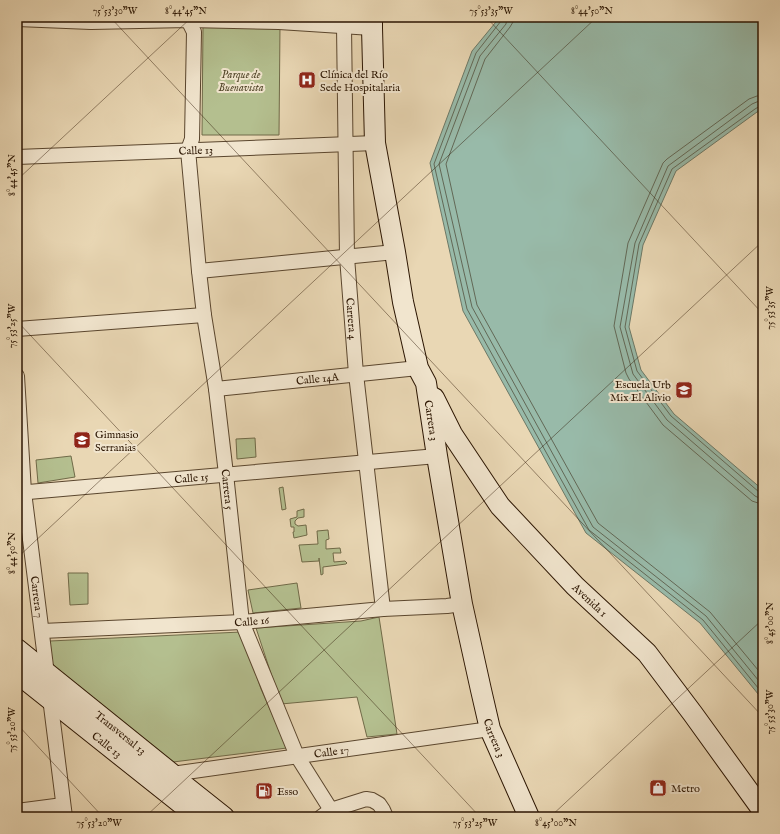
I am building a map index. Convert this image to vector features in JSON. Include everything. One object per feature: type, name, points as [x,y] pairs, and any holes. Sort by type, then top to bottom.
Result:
[{"type":"street","points":[[17,19],[92,22],[188,19],[344,26],[372,22]]},
{"type":"street","name":"Carrera 5","points":[[188,19],[194,32],[192,140],[188,150],[204,315],[216,389],[242,622],[297,756],[326,814]]},
{"type":"street","name":"Carrera 3","points":[[372,22],[375,143],[403,302],[422,376],[462,604],[490,729],[529,817]]},
{"type":"street","name":"Carrera 4","points":[[344,26],[347,257],[356,374],[383,609]]},
{"type":"street","name":"Calle 13","points":[[17,157],[375,143]]},
{"type":"street","points":[[199,271],[395,252]]},
{"type":"street","points":[[17,329],[204,315]]},
{"type":"street","name":"Calle 14A","points":[[216,389],[356,374],[422,376]]},
{"type":"street","name":"Carrera 7","points":[[17,376],[21,493],[42,631],[64,811]]},
{"type":"street","name":"Avenida 1","points":[[422,376],[452,434],[500,506],[575,586],[647,653],[763,811]]},
{"type":"street","name":"Calle 15","points":[[21,493],[437,456]]},
{"type":"street","points":[[441,480],[444,469],[452,462],[463,460],[473,464]]},
{"type":"street","name":"Calle 16","points":[[42,631],[242,622],[383,609],[462,604]]},
{"type":"street","name":"Transversal 13","points":[[17,649],[224,817]]},
{"type":"street","name":"Calle 13","points":[[17,673],[198,817]]},
{"type":"street","name":"Calle 17","points":[[172,774],[490,729]]},
{"type":"street","points":[[326,814],[366,799],[372,800],[379,804],[386,817]]},
{"type":"street","points":[[17,811],[64,811]]},
{"type":"green space","name":"Parque de Buenavista","points":[[203,26],[280,26],[279,135],[202,135]]},
{"type":"green space","points":[[255,438],[256,457],[237,459],[236,439]]},
{"type":"green space","points":[[71,456],[75,477],[38,483],[36,460]]},
{"type":"green space","points":[[283,487],[286,509],[282,510],[279,488]]},
{"type":"green space","points":[[304,509],[304,517],[298,518],[295,521],[295,524],[298,526],[306,525],[307,535],[294,538],[294,527],[291,527],[290,519],[297,517],[297,511]]},
{"type":"green space","points":[[328,530],[329,539],[326,540],[326,549],[340,548],[341,553],[333,553],[334,562],[345,561],[347,563],[323,567],[323,574],[321,575],[319,558],[319,561],[302,562],[299,545],[318,544],[317,531]]},
{"type":"green space","points":[[68,573],[88,573],[88,604],[70,605]]},
{"type":"green space","points":[[297,583],[301,608],[253,613],[248,590]]},
{"type":"green space","points":[[379,617],[397,734],[367,737],[357,697],[281,704],[256,628],[361,621]]},
{"type":"green space","points":[[241,632],[261,689],[287,748],[173,762],[52,665],[50,641]]},
{"type":"water","points":[[500,17],[763,17],[763,109],[676,171],[643,245],[629,327],[641,370],[674,414],[763,490],[763,700],[700,623],[586,533],[463,311],[430,163],[472,51]]},
{"type":"place","name":"Clínica del Río Sede Hospitalaria","points":[[307,80]]},
{"type":"place","name":"Escuela Urb Mix El Alivio","points":[[684,390]]},
{"type":"place","name":"Gimnasio Serranias","points":[[82,440]]},
{"type":"place","name":"Metro","points":[[658,788]]},
{"type":"place","name":"Esso","points":[[264,791]]}]
